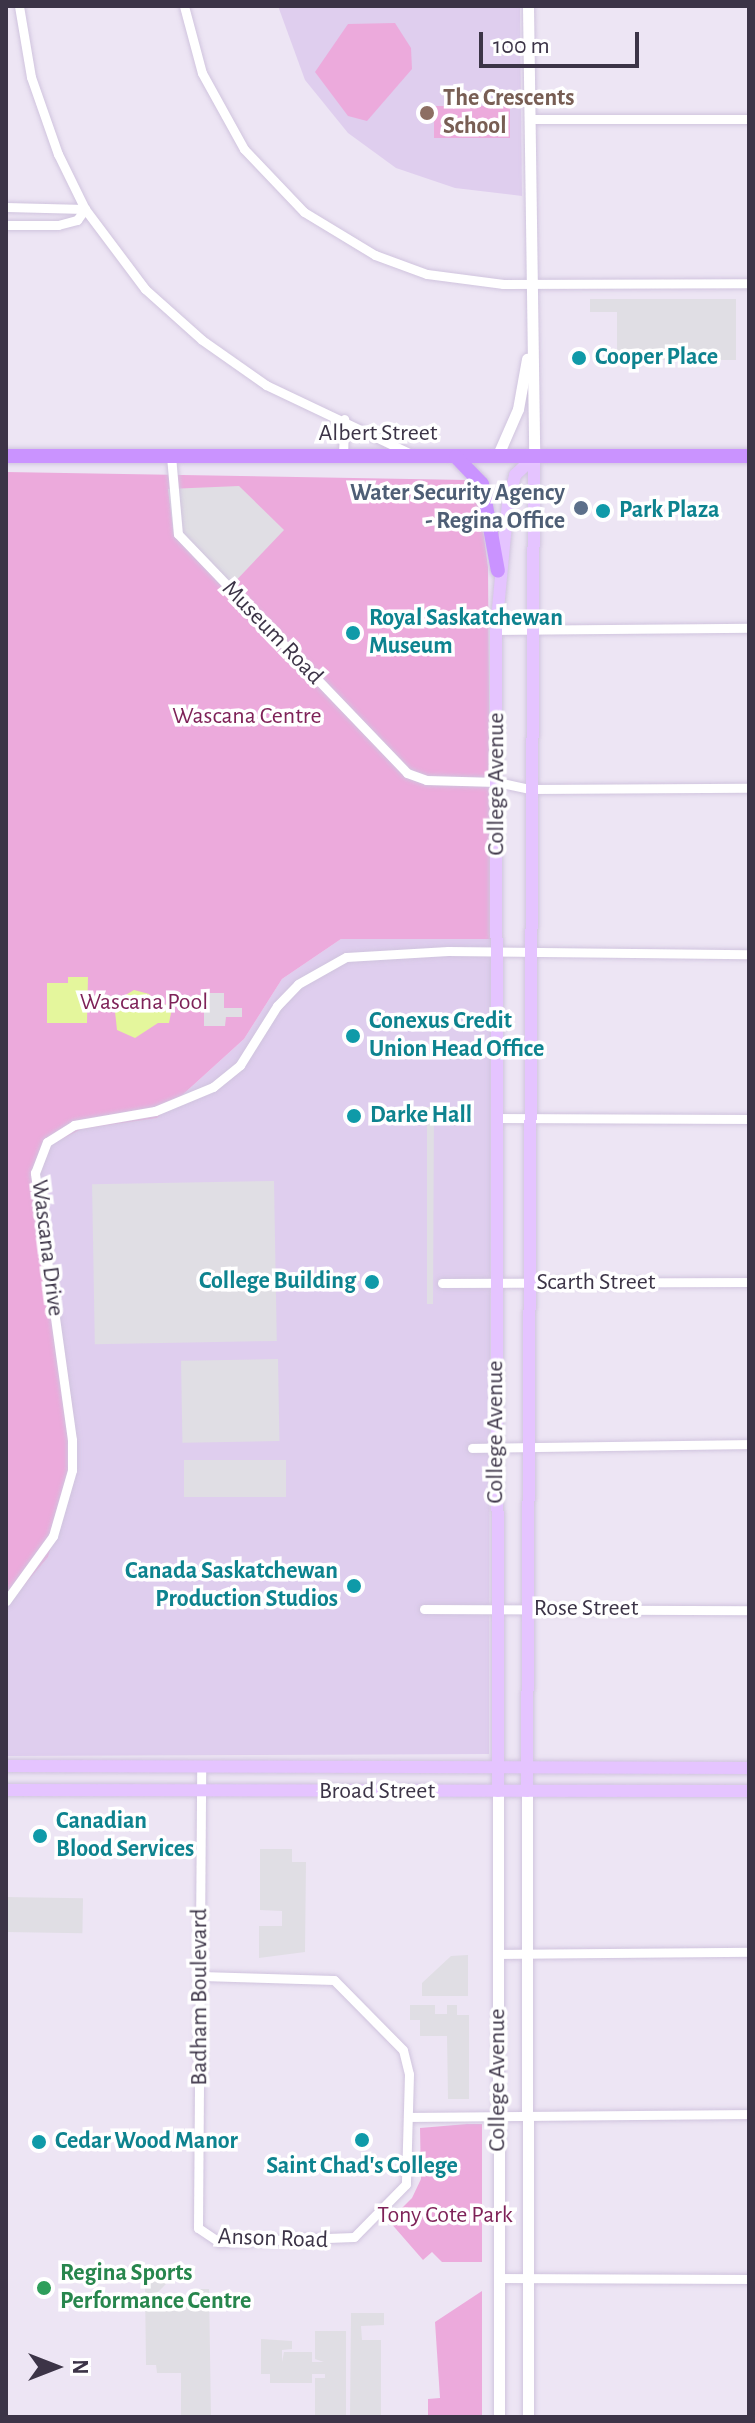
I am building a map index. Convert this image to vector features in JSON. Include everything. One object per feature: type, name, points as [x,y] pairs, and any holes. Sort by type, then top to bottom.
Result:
[{"type":"main road","name":"Albert Street","points":[[6,456],[749,456]]},
{"type":"main road","points":[[456,457],[482,484],[498,571]]},
{"type":"main road","name":"College Avenue","points":[[498,1791],[496,630],[498,571],[515,475],[534,457]]},
{"type":"main road","name":"College Avenue","points":[[527,1791],[531,1609],[527,1446],[534,457]]},
{"type":"main road","name":"Broad Street","points":[[6,1766],[749,1768]]},
{"type":"main road","name":"Broad Street","points":[[6,1790],[201,1793],[749,1791]]},
{"type":"street","points":[[19,6],[43,116],[85,209],[172,316],[266,385],[344,419],[414,456]]},
{"type":"street","points":[[184,6],[202,73],[228,126],[262,171],[304,212],[398,265],[461,281],[749,283]]},
{"type":"street","name":"College Avenue","points":[[528,6],[529,350],[535,389],[534,457]]},
{"type":"street","points":[[529,119],[749,119]]},
{"type":"street","points":[[6,207],[85,209]]},
{"type":"street","points":[[6,225],[58,225],[77,220],[85,209]]},
{"type":"street","name":"College Avenue","points":[[497,457],[518,409],[529,350]]},
{"type":"street","points":[[343,456],[344,419]]},
{"type":"street","name":"Museum Road","points":[[171,456],[178,534],[407,773],[426,780],[497,782],[531,789],[749,788]]},
{"type":"street","points":[[496,630],[749,628]]},
{"type":"street","name":"Wascana Drive","points":[[6,1601],[53,1536],[72,1470],[72,1440],[35,1173],[47,1142],[74,1125],[155,1111],[213,1087],[240,1065],[277,1006],[298,984],[346,957],[497,951],[529,954],[749,954]]},
{"type":"street","points":[[497,1118],[749,1119]]},
{"type":"street","name":"Scarth Street","points":[[442,1283],[749,1282]]},
{"type":"street","points":[[472,1448],[749,1444]]},
{"type":"street","name":"Rose Street","points":[[424,1609],[749,1610]]},
{"type":"street","name":"Badham Boulevard","points":[[198,2228],[201,1766]]},
{"type":"street","name":"College Avenue","points":[[498,1791],[499,2417]]},
{"type":"street","name":"College Avenue","points":[[527,1791],[528,2417]]},
{"type":"street","points":[[497,1954],[749,1952]]},
{"type":"street","name":"Anson Road","points":[[198,2228],[219,2242],[354,2237],[406,2184],[409,2117],[403,2050],[334,1980],[201,1976]]},
{"type":"street","points":[[409,2117],[749,2114]]},
{"type":"street","points":[[498,2278],[749,2279]]},
{"type":"shaded area","name":"The Crescents School","points":[[278,6],[520,6],[522,196],[455,188],[396,168],[348,133],[305,80]]},
{"type":"shaded area","points":[[590,299],[736,299],[736,360],[617,360],[617,312],[590,312]]},
{"type":"shaded area","points":[[239,486],[284,530],[228,589],[174,536],[168,489]]},
{"type":"shaded area","points":[[341,939],[491,939],[489,1754],[6,1756],[6,1607],[48,1557],[76,1440],[39,1175],[44,1157],[52,1144],[82,1129],[157,1118],[244,1039],[282,979]]},
{"type":"shaded area","points":[[68,977],[88,977],[87,1023],[47,1023],[47,983],[68,983]]},
{"type":"shaded area","points":[[134,990],[149,994],[158,1006],[173,1003],[169,1023],[158,1023],[135,1038],[117,1030],[114,1002]]},
{"type":"shaded area","points":[[204,993],[224,993],[224,1008],[242,1008],[242,1017],[226,1017],[225,1026],[204,1026]]},
{"type":"shaded area","points":[[427,1107],[434,1107],[433,1304],[427,1304]]},
{"type":"shaded area","points":[[274,1181],[277,1341],[95,1344],[92,1184]]},
{"type":"shaded area","points":[[278,1359],[279,1441],[182,1443],[181,1361]]},
{"type":"shaded area","points":[[184,1460],[286,1460],[286,1497],[184,1497]]},
{"type":"shaded area","points":[[260,1849],[292,1849],[292,1862],[306,1862],[305,1952],[259,1958],[259,1926],[282,1926],[282,1911],[260,1910]]},
{"type":"shaded area","points":[[6,1897],[83,1898],[82,1933],[6,1932]]},
{"type":"shaded area","points":[[468,1955],[468,1996],[422,1996],[422,1983],[451,1956]]},
{"type":"shaded area","points":[[410,2005],[435,2005],[435,2014],[447,2014],[447,2005],[457,2005],[457,2015],[469,2015],[469,2099],[448,2099],[447,2036],[420,2036],[420,2020],[410,2020]]},
{"type":"shaded area","points":[[157,2276],[166,2284],[157,2293],[169,2302],[199,2302],[199,2289],[209,2289],[211,2417],[181,2417],[181,2373],[157,2373],[156,2365],[146,2365],[145,2287]]},
{"type":"shaded area","points":[[351,2313],[384,2313],[384,2325],[361,2326],[362,2340],[381,2340],[381,2417],[350,2417]]},
{"type":"shaded area","points":[[315,2331],[346,2331],[346,2417],[315,2417],[315,2378],[325,2378],[325,2374],[312,2374],[312,2383],[270,2383],[270,2374],[261,2374],[261,2339],[292,2341],[292,2349],[282,2350],[282,2362],[284,2352],[312,2352],[312,2362],[324,2362],[315,2359]]},
{"type":"green space","points":[[395,23],[411,48],[412,69],[367,121],[348,116],[315,72],[348,24]]},
{"type":"green space","points":[[434,106],[510,106],[510,138],[434,138]]},
{"type":"green space","name":"Wascana Centre","points":[[6,472],[467,480],[478,491],[488,567],[491,939],[341,939],[282,979],[244,1039],[157,1118],[82,1129],[52,1144],[39,1175],[73,1409],[75,1472],[48,1557],[6,1607]]},
{"type":"green space","name":"Tony Cote Park","points":[[482,2124],[482,2262],[442,2262],[432,2252],[423,2260],[389,2221],[412,2198],[421,2179],[420,2128]]},
{"type":"green space","points":[[482,2291],[482,2417],[428,2417],[428,2399],[440,2398],[435,2322]]},
{"type":"place","name":"The Crescents School","points":[[427,113]]},
{"type":"place","name":"Cooper Place","points":[[579,358]]},
{"type":"place","name":"Water Security Agency - Regina Office","points":[[581,508]]},
{"type":"place","name":"Park Plaza","points":[[603,511]]},
{"type":"place","name":"Royal Saskatchewan Museum","points":[[353,633]]},
{"type":"place","name":"Conexus Credit Union Head Office","points":[[353,1036]]},
{"type":"place","name":"Darke Hall","points":[[354,1116]]},
{"type":"place","name":"College Building","points":[[372,1282]]},
{"type":"place","name":"Canada Saskatchewan Production Studios","points":[[354,1586]]},
{"type":"place","name":"Canadian Blood Services","points":[[40,1836]]},
{"type":"place","name":"Saint Chad's College","points":[[362,2140]]},
{"type":"place","name":"Cedar Wood Manor","points":[[39,2142]]},
{"type":"place","name":"Regina Sports Performance Centre","points":[[44,2288]]},
{"type":"park label","name":"Wascana Pool","points":[[144,1003]]}]
